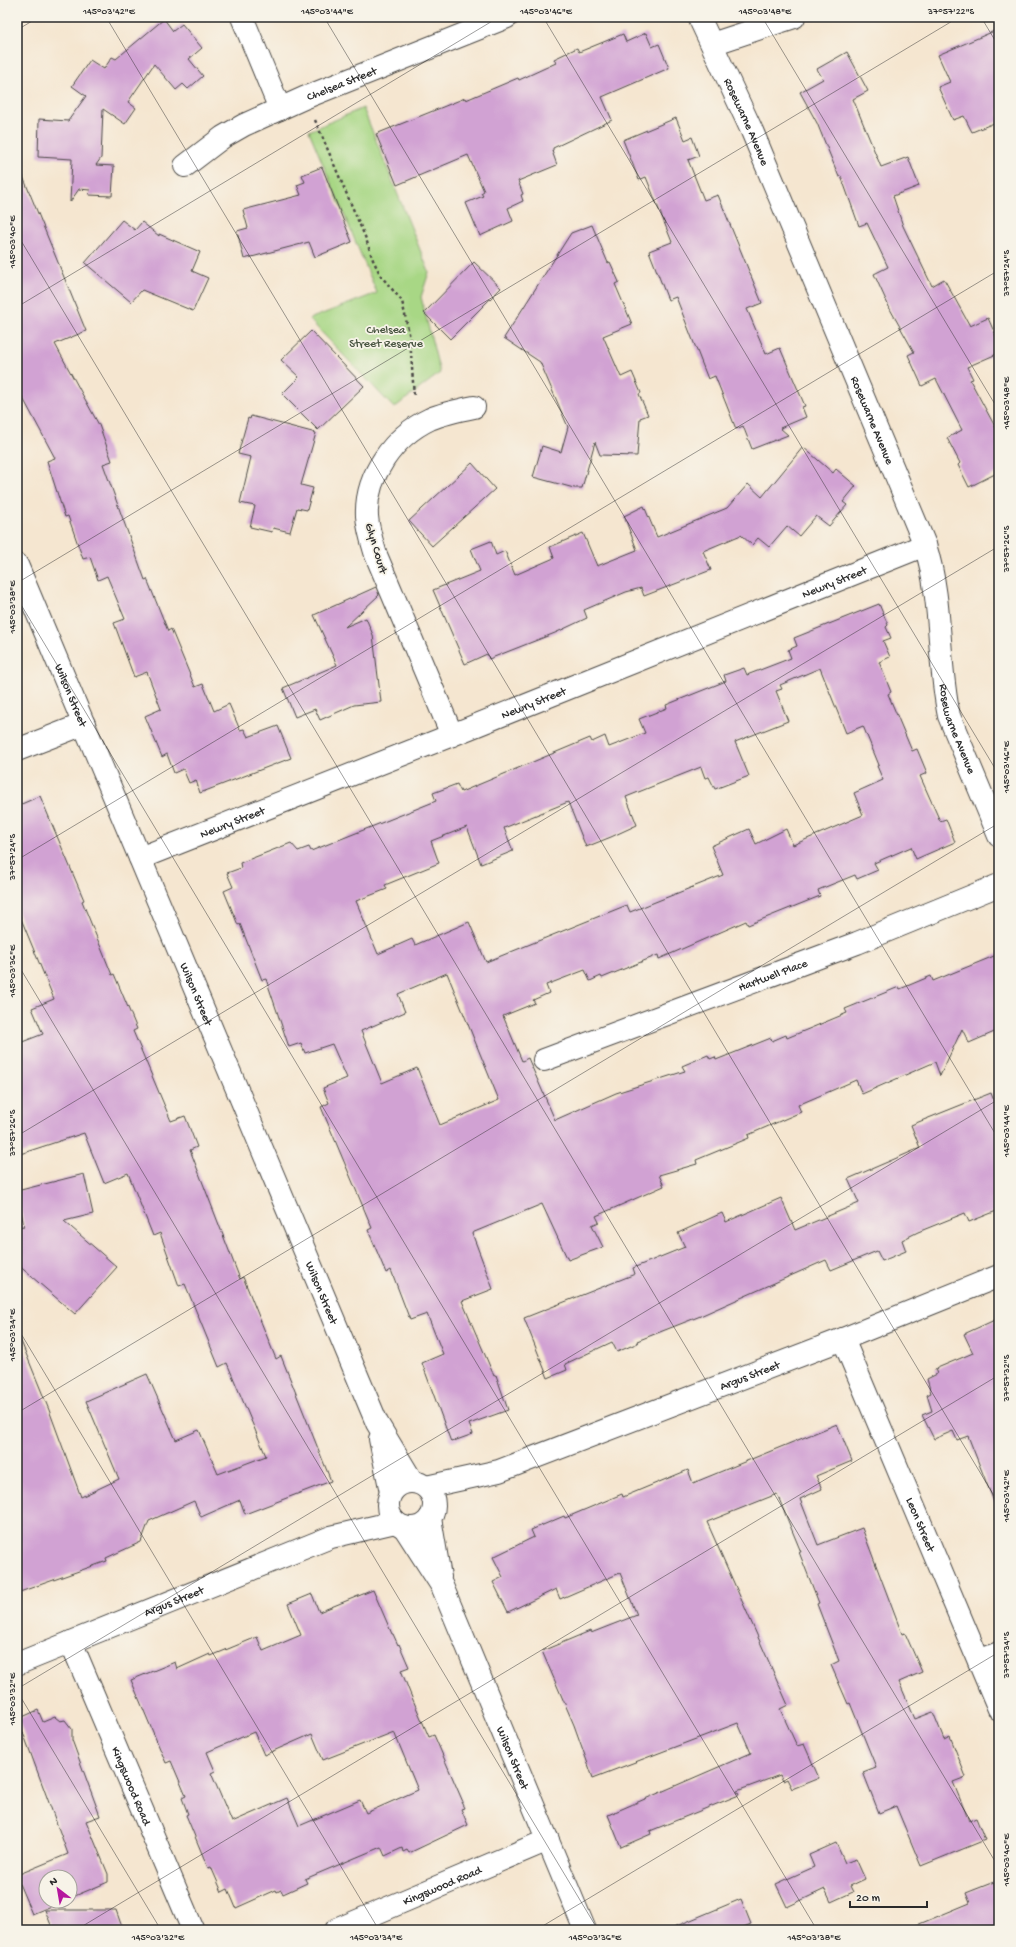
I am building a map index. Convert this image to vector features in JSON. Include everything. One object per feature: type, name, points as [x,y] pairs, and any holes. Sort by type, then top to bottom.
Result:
[{"type":"street","points":[[242,17],[280,109]]},
{"type":"street","name":"Chelsea Street","points":[[185,166],[223,138],[244,125],[304,98],[507,17]]},
{"type":"street","name":"Rosewarne Avenue","points":[[699,17],[755,138],[925,545],[932,568],[936,592],[945,696],[949,716],[999,836]]},
{"type":"street","points":[[712,44],[794,17]]},
{"type":"street","name":"Glyn Court","points":[[452,735],[376,555],[370,535],[367,516],[369,497],[374,476],[384,459],[399,441],[418,426],[431,419],[452,412],[474,408]]},
{"type":"street","name":"Newry Street","points":[[140,858],[452,735],[925,545]]},
{"type":"street","name":"Wilson Street","points":[[17,565],[377,1422],[419,1484]]},
{"type":"street","points":[[17,750],[84,724]]},
{"type":"street","name":"Hartwell Place","points":[[544,1060],[857,943],[999,885]]},
{"type":"street","name":"Argus Street","points":[[432,1513],[499,1471],[843,1339],[999,1276]]},
{"type":"street","name":"Leon Street","points":[[843,1339],[999,1709]]},
{"type":"street","name":"Wilson Street","points":[[377,1422],[395,1511],[442,1586],[585,1930]]},
{"type":"street","name":"Argus Street","points":[[419,1484],[499,1471]]},
{"type":"street","points":[[404,1482],[419,1484],[431,1493],[432,1513],[418,1527],[395,1511],[397,1486],[404,1482]]},
{"type":"street","name":"Argus Street","points":[[17,1664],[395,1511]]},
{"type":"street","name":"Wilson Street","points":[[432,1513],[442,1586]]},
{"type":"street","name":"Kingswood Road","points":[[71,1642],[193,1930]]},
{"type":"street","points":[[979,1661],[999,1653]]},
{"type":"street","name":"Kingswood Road","points":[[336,1930],[548,1840]]},
{"type":"path","points":[[304,98],[312,111],[337,169],[373,260],[381,276],[402,301],[410,338],[414,397]]},
{"type":"green space","name":"Chelsea Street Reserve","points":[[363,108],[429,272],[421,297],[440,373],[394,408],[309,319],[377,293],[309,131]]},
{"type":"building","points":[[164,19],[173,31],[182,24],[202,48],[189,59],[203,76],[188,89],[183,84],[176,90],[154,64],[128,102],[136,108],[125,124],[103,109],[101,158],[96,165],[114,166],[112,196],[89,195],[90,190],[79,189],[70,202],[72,159],[38,157],[39,119],[68,121],[86,96],[72,86],[90,60],[104,69],[112,57],[116,59]]},
{"type":"building","points":[[999,29],[999,121],[972,132],[964,116],[953,120],[938,87],[950,82],[938,55]]},
{"type":"building","points":[[646,33],[652,47],[659,44],[669,68],[602,97],[612,120],[553,148],[552,151],[557,165],[518,181],[523,194],[521,195],[523,201],[508,208],[513,221],[480,236],[466,203],[483,196],[481,193],[484,191],[468,155],[397,185],[376,134],[465,98],[466,100],[518,78],[519,80],[556,63],[554,59],[577,48],[579,52],[623,34],[626,42]]},
{"type":"building","points":[[847,52],[868,91],[853,99],[881,167],[908,157],[919,186],[893,196],[903,226],[932,286],[944,279],[970,326],[988,318],[999,343],[999,353],[967,367],[973,379],[970,380],[999,434],[999,472],[969,487],[958,465],[960,463],[947,438],[962,430],[936,379],[922,386],[908,355],[914,352],[890,309],[874,274],[888,267],[867,223],[859,226],[841,176],[839,177],[817,123],[800,92],[823,79],[817,69]]},
{"type":"building","points":[[676,118],[685,140],[692,137],[699,156],[688,160],[704,200],[718,195],[762,303],[747,309],[766,354],[780,348],[805,406],[802,407],[806,417],[780,428],[788,435],[752,449],[743,426],[736,429],[715,376],[708,379],[676,297],[668,300],[649,251],[672,242],[646,177],[639,180],[623,140]]},
{"type":"building","points":[[17,162],[86,331],[55,344],[99,425],[112,461],[103,464],[145,580],[147,579],[168,631],[171,629],[195,687],[203,684],[214,711],[229,704],[240,730],[244,729],[248,737],[278,726],[291,758],[200,793],[196,780],[189,783],[183,769],[174,773],[167,754],[162,757],[145,716],[161,709],[147,672],[134,677],[114,623],[125,619],[107,576],[98,580],[90,557],[83,559],[68,516],[65,517],[47,461],[55,458],[17,387]]},
{"type":"building","points":[[322,167],[352,242],[315,257],[309,242],[244,259],[237,231],[248,228],[243,210],[301,195],[297,185],[305,182],[302,175]]},
{"type":"building","points":[[122,220],[135,230],[142,222],[159,236],[159,234],[200,252],[192,271],[208,278],[193,311],[142,290],[131,302],[85,263]]},
{"type":"building","points":[[592,225],[608,263],[610,262],[619,282],[615,284],[632,324],[603,336],[621,377],[632,372],[648,415],[640,418],[637,456],[600,455],[595,442],[582,488],[574,488],[533,477],[542,446],[561,452],[568,427],[540,362],[504,338],[571,233]]},
{"type":"building","points":[[474,262],[501,288],[450,339],[424,313]]},
{"type":"building","points":[[311,331],[364,386],[318,430],[282,394],[299,377],[281,360]]},
{"type":"building","points":[[251,416],[316,433],[301,485],[313,488],[307,510],[297,508],[290,532],[273,528],[272,532],[250,527],[255,506],[240,503],[251,457],[238,454],[248,418],[250,419]]},
{"type":"building","points":[[803,447],[833,473],[836,469],[856,486],[843,502],[847,505],[829,526],[816,516],[799,536],[787,526],[769,547],[758,538],[752,545],[741,535],[703,551],[711,570],[644,596],[641,588],[626,592],[584,610],[587,618],[555,633],[489,659],[487,654],[465,664],[433,590],[480,571],[471,549],[491,541],[496,555],[505,551],[515,575],[554,558],[550,547],[583,533],[597,566],[637,550],[624,516],[644,506],[657,537],[727,508],[748,484],[762,497]]},
{"type":"building","points":[[472,463],[495,489],[432,546],[409,521]]},
{"type":"building","points":[[376,587],[379,595],[345,627],[366,618],[373,635],[381,702],[354,705],[320,720],[315,709],[295,717],[283,688],[337,665],[314,615]]},
{"type":"building","points":[[879,604],[888,625],[886,627],[891,638],[883,641],[890,657],[879,662],[891,692],[888,694],[912,751],[917,749],[927,773],[920,776],[940,821],[946,819],[955,842],[916,859],[911,847],[874,863],[878,870],[857,879],[855,875],[818,890],[820,896],[748,925],[746,921],[659,959],[658,955],[602,978],[601,976],[590,981],[585,970],[546,985],[549,993],[533,1000],[535,1003],[503,1016],[522,1061],[528,1058],[555,1120],[616,1093],[685,1071],[682,1066],[708,1055],[710,1059],[715,1057],[716,1060],[771,1038],[772,1041],[786,1035],[787,1038],[847,1013],[845,1009],[899,987],[900,989],[931,976],[933,981],[999,954],[999,1030],[969,1043],[962,1029],[940,1076],[935,1062],[862,1094],[856,1080],[798,1105],[801,1112],[748,1135],[749,1138],[696,1160],[697,1164],[659,1175],[664,1186],[596,1216],[599,1222],[592,1225],[603,1247],[568,1260],[542,1204],[472,1233],[493,1289],[462,1301],[494,1376],[496,1375],[508,1410],[469,1424],[473,1434],[451,1442],[422,1363],[443,1354],[427,1314],[410,1320],[391,1270],[386,1273],[368,1230],[372,1228],[321,1107],[329,1103],[323,1088],[347,1078],[332,1044],[305,1053],[301,1043],[289,1047],[266,979],[262,980],[240,924],[238,925],[224,891],[233,887],[227,873],[241,868],[240,863],[291,843],[298,851],[309,847],[311,851],[436,801],[433,793],[457,784],[461,792],[590,738],[592,742],[605,736],[609,747],[645,733],[639,719],[667,708],[666,705],[726,681],[724,675],[744,668],[747,675],[791,658],[788,650],[797,646],[794,638]],"holes":[[[820,668],[846,733],[863,726],[879,765],[877,766],[883,780],[854,793],[863,815],[793,845],[786,829],[756,844],[749,829],[711,846],[723,875],[630,912],[627,905],[486,962],[469,922],[415,945],[412,939],[378,954],[356,901],[387,889],[385,885],[439,863],[431,841],[467,827],[481,864],[513,851],[504,828],[568,802],[586,847],[637,825],[626,797],[701,767],[705,778],[709,777],[715,789],[749,776],[735,742],[788,721],[776,691],[782,689],[780,685]],[[447,973],[499,1100],[440,1125],[417,1068],[382,1083],[361,1031],[405,1012],[398,994]]]},
{"type":"building","points":[[40,796],[84,900],[82,901],[112,975],[114,974],[137,1029],[133,1031],[171,1121],[185,1116],[197,1147],[190,1150],[240,1279],[243,1277],[276,1359],[281,1356],[331,1481],[245,1514],[240,1500],[201,1517],[194,1501],[149,1521],[141,1542],[106,1558],[107,1561],[17,1593],[17,1334],[49,1410],[81,1497],[119,1479],[86,1401],[147,1374],[176,1440],[199,1430],[218,1474],[266,1456],[227,1363],[219,1367],[185,1284],[179,1286],[160,1233],[153,1236],[128,1173],[104,1183],[84,1133],[17,1155],[17,1044],[43,1034],[32,1008],[54,999],[17,909],[17,806]]},
{"type":"building","points":[[991,1093],[999,1114],[999,1210],[969,1222],[965,1213],[918,1232],[902,1240],[906,1251],[882,1261],[877,1251],[831,1270],[826,1260],[698,1317],[637,1341],[638,1343],[617,1352],[612,1342],[565,1364],[567,1370],[548,1378],[524,1318],[635,1274],[633,1268],[685,1247],[678,1233],[722,1213],[726,1222],[781,1198],[795,1230],[859,1203],[848,1179],[920,1148],[911,1125]]},
{"type":"building","points":[[84,1174],[93,1214],[64,1221],[117,1267],[75,1314],[17,1264],[17,1227],[24,1226],[17,1191]]},
{"type":"building","points":[[999,1318],[998,1512],[968,1436],[957,1440],[953,1431],[934,1439],[922,1415],[932,1411],[927,1395],[931,1393],[927,1379],[937,1374],[935,1369],[973,1353],[964,1334]]},
{"type":"building","points":[[837,1424],[852,1461],[816,1476],[822,1489],[800,1499],[818,1545],[862,1528],[902,1634],[905,1633],[922,1672],[899,1682],[915,1719],[933,1712],[944,1739],[950,1736],[966,1777],[953,1782],[969,1821],[976,1818],[985,1840],[921,1866],[896,1806],[879,1813],[863,1772],[876,1767],[850,1703],[848,1704],[831,1665],[839,1661],[817,1604],[819,1603],[799,1552],[801,1552],[777,1494],[707,1522],[788,1705],[780,1709],[797,1746],[804,1744],[819,1778],[792,1789],[787,1779],[783,1781],[780,1775],[737,1791],[739,1795],[650,1831],[651,1834],[621,1847],[608,1815],[751,1753],[738,1723],[593,1778],[574,1725],[542,1651],[590,1631],[591,1633],[637,1615],[620,1573],[560,1599],[556,1589],[508,1612],[493,1582],[503,1577],[493,1557],[534,1537],[531,1530],[564,1516],[565,1518],[622,1494],[623,1497],[688,1470],[693,1483]]},
{"type":"building","points":[[373,1590],[392,1634],[398,1645],[399,1644],[409,1667],[401,1670],[429,1737],[434,1735],[463,1802],[461,1802],[464,1808],[461,1809],[468,1825],[409,1853],[407,1850],[403,1852],[402,1848],[385,1856],[381,1847],[305,1879],[307,1883],[283,1894],[281,1890],[277,1892],[276,1890],[236,1908],[228,1889],[222,1892],[211,1867],[208,1868],[186,1815],[188,1814],[182,1798],[186,1796],[171,1761],[166,1763],[131,1680],[175,1662],[177,1669],[210,1654],[211,1656],[257,1637],[263,1651],[301,1635],[288,1604],[312,1594],[319,1612]],"holes":[[[254,1732],[264,1755],[312,1734],[323,1760],[394,1732],[418,1790],[366,1813],[360,1800],[299,1826],[287,1798],[232,1822],[211,1773],[215,1771],[207,1752]]]},
{"type":"building","points":[[38,1710],[43,1722],[55,1717],[60,1721],[65,1720],[72,1729],[72,1740],[100,1816],[86,1821],[108,1874],[108,1882],[78,1895],[78,1869],[38,1869],[38,1909],[44,1909],[32,1914],[17,1879],[17,1875],[68,1854],[18,1719]]},
{"type":"building","points":[[836,1843],[845,1863],[856,1859],[865,1879],[850,1886],[853,1892],[831,1902],[825,1889],[787,1907],[776,1884],[814,1867],[809,1855]]},
{"type":"building","points":[[994,1882],[999,1895],[999,1930],[905,1930],[970,1903],[966,1893]]},
{"type":"building","points":[[741,1899],[751,1924],[736,1930],[667,1930]]},
{"type":"building","points":[[45,1910],[116,1910],[123,1930],[53,1930]]}]
